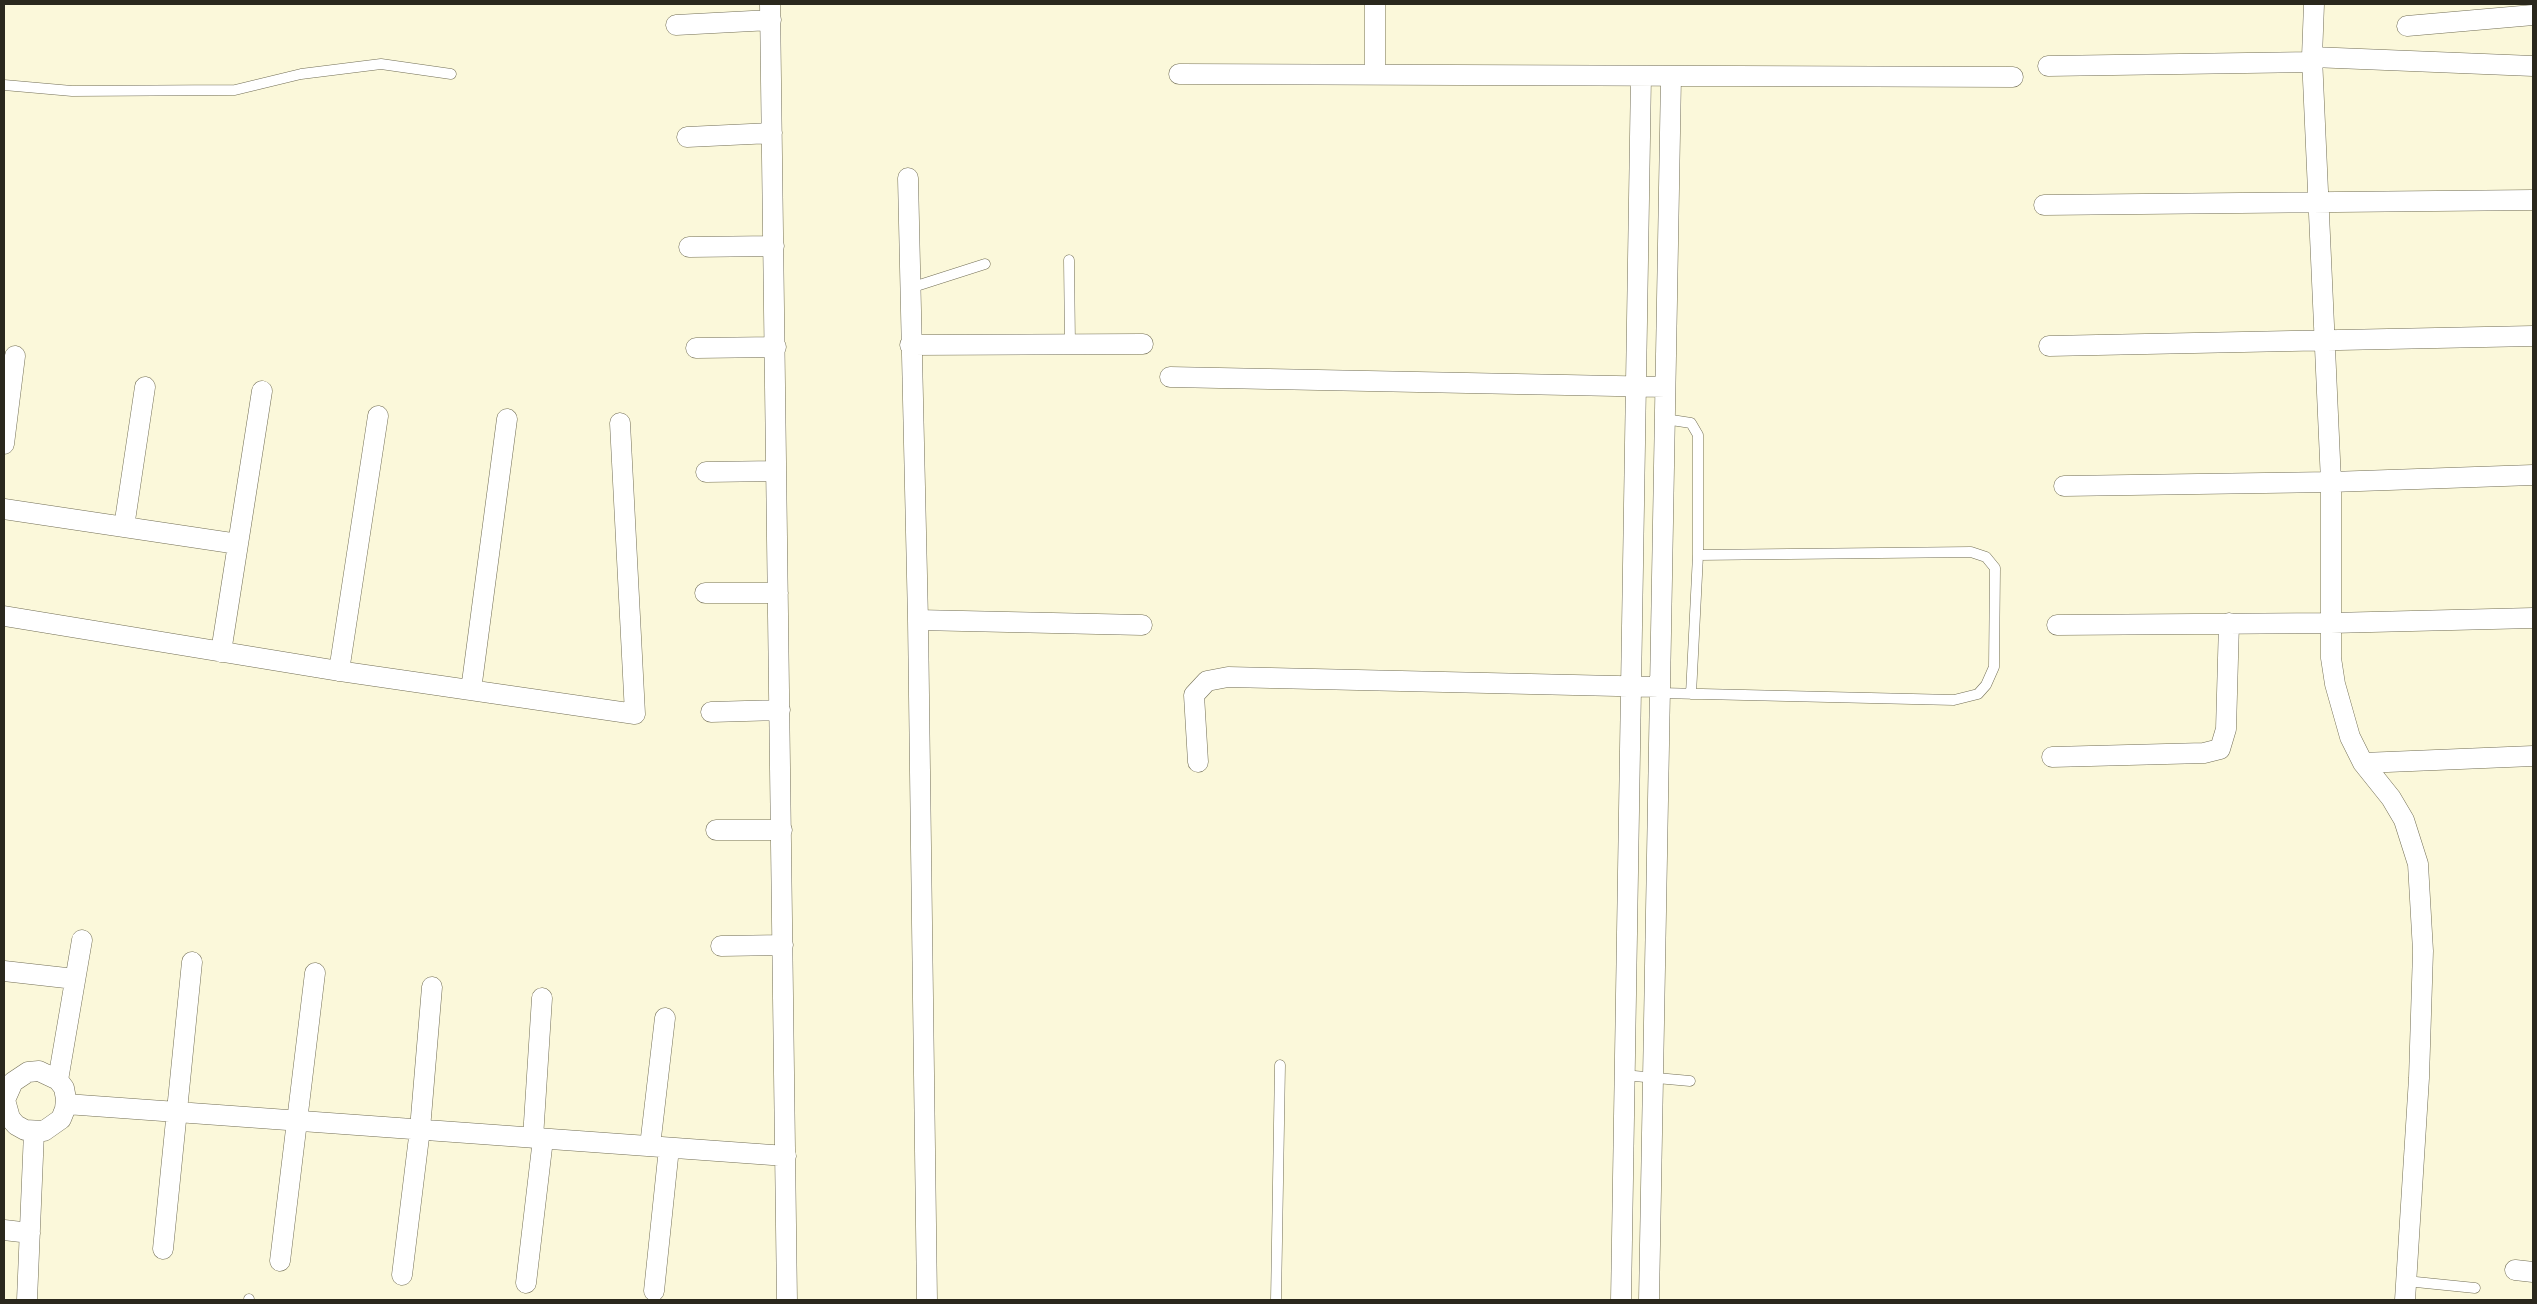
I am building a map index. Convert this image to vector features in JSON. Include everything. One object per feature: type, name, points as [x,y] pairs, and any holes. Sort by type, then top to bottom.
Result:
[{"type":"street","points":[[1375,4],[1375,74]]},
{"type":"street","points":[[2314,4],[2312,59],[2320,202],[2331,482],[2331,658],[2335,684],[2350,737],[2364,763],[2391,798],[2404,820],[2418,864],[2423,951],[2419,1078],[2406,1290]]},
{"type":"street","points":[[676,25],[770,12],[776,346],[787,1300]]},
{"type":"street","points":[[2407,26],[2533,15]]},
{"type":"street","points":[[2048,66],[2312,59],[2533,66]]},
{"type":"street","points":[[1179,74],[2013,77]]},
{"type":"street","points":[[1620,1300],[1641,76]]},
{"type":"street","points":[[1649,1300],[1671,76]]},
{"type":"street","points":[[687,137],[772,133]]},
{"type":"street","points":[[908,178],[910,346],[918,620],[927,1300]]},
{"type":"street","points":[[2044,205],[2533,200]]},
{"type":"street","points":[[689,247],[774,246]]},
{"type":"street","points":[[2049,346],[2533,336]]},
{"type":"street","points":[[910,346],[1143,344]]},
{"type":"street","points":[[696,348],[776,346]]},
{"type":"street","points":[[4,444],[16,356]]},
{"type":"street","points":[[1170,377],[1666,387]]},
{"type":"street","points":[[124,527],[145,387]]},
{"type":"street","points":[[221,652],[262,391]]},
{"type":"street","points":[[339,672],[378,416]]},
{"type":"street","points":[[471,690],[507,419]]},
{"type":"street","points":[[4,616],[339,672],[635,714],[620,423]]},
{"type":"street","points":[[706,472],[776,471]]},
{"type":"street","points":[[2064,486],[2331,482],[2533,475]]},
{"type":"street","points":[[4,508],[238,544]]},
{"type":"street","points":[[706,593],[778,592]]},
{"type":"street","points":[[2057,625],[2331,623],[2533,618]]},
{"type":"street","points":[[918,620],[1142,625]]},
{"type":"street","points":[[2052,757],[2204,753],[2220,749],[2226,729],[2228,623]]},
{"type":"street","points":[[1198,762],[1194,695],[1207,681],[1228,677],[1630,686],[1660,690]]},
{"type":"street","points":[[710,712],[780,710]]},
{"type":"street","points":[[2364,763],[2533,756]]},
{"type":"street","points":[[716,830],[782,830]]},
{"type":"street","points":[[1626,930],[1655,930]]},
{"type":"street","points":[[58,1080],[82,940]]},
{"type":"street","points":[[720,946],[783,945]]},
{"type":"street","points":[[163,1249],[192,962]]},
{"type":"street","points":[[4,971],[75,979]]},
{"type":"street","points":[[280,1261],[315,973]]},
{"type":"street","points":[[402,1275],[420,1129],[432,986]]},
{"type":"street","points":[[526,1283],[538,1138],[542,998]]},
{"type":"street","points":[[654,1291],[665,1018]]},
{"type":"street","points":[[39,1071],[58,1080],[64,1088],[66,1104],[61,1118],[54,1126],[44,1131],[34,1132],[25,1130],[10,1118],[5,1100],[12,1082],[28,1072],[39,1071]]},
{"type":"street","points":[[66,1104],[786,1156]]},
{"type":"street","points":[[27,1300],[34,1132]]},
{"type":"street","points":[[1623,1158],[1652,1160]]},
{"type":"street","points":[[4,1230],[30,1233]]},
{"type":"lane","points":[[4,86],[72,91],[235,90],[302,74],[381,64],[451,74]]},
{"type":"lane","points":[[1069,260],[1070,344]]},
{"type":"lane","points":[[910,288],[985,264]]},
{"type":"lane","points":[[1665,419],[1691,423],[1698,435],[1698,555],[1691,694]]},
{"type":"lane","points":[[1660,690],[1691,694],[1954,700],[1978,694],[1986,685],[1994,668],[1994,568],[1986,557],[1971,552],[1698,555]]},
{"type":"lane","points":[[1276,1300],[1280,1065]]},
{"type":"lane","points":[[1623,1075],[1690,1081]]},
{"type":"lane","points":[[2406,1290],[2474,1288]]}]
